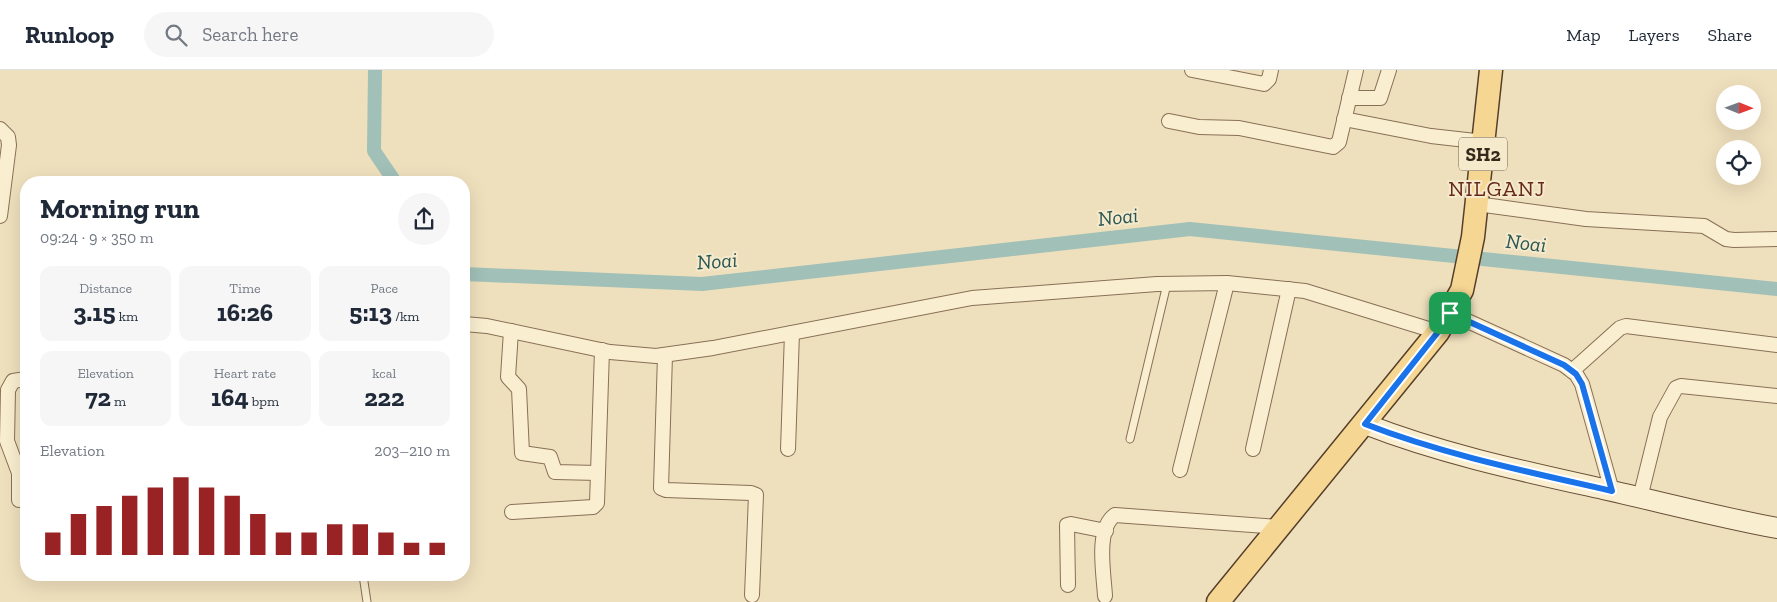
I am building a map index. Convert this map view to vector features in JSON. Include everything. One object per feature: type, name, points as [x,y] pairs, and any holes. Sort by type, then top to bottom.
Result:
[{"type":"main road","name":"SH2","points":[[1218,602],[1365,424],[1438,332],[1462,290],[1473,237],[1491,70]]},
{"type":"main road","points":[[1365,424],[1410,442],[1508,467],[1709,515],[1777,528]]},
{"type":"street","points":[[1192,70],[1264,84],[1269,79],[1271,70]]},
{"type":"street","points":[[1169,121],[1198,127],[1239,128],[1328,147],[1336,145],[1339,142],[1356,70]]},
{"type":"street","points":[[1349,98],[1380,98],[1389,70]]},
{"type":"street","points":[[1344,119],[1431,136],[1484,142]]},
{"type":"street","points":[[0,129],[8,137],[9,144],[0,216]]},
{"type":"street","points":[[1477,204],[1586,219],[1704,226],[1726,239],[1734,240],[1777,239]]},
{"type":"street","points":[[1180,470],[1227,283]]},
{"type":"street","points":[[470,325],[511,331],[602,350],[638,355],[665,354],[792,333],[972,298],[1167,284],[1227,283],[1305,291],[1438,332]]},
{"type":"street","points":[[1253,449],[1289,289]]},
{"type":"street","points":[[1450,313],[1564,365],[1572,371],[1582,384],[1612,491]]},
{"type":"street","points":[[1572,371],[1620,328],[1626,326],[1777,345]]},
{"type":"street","points":[[511,331],[508,377],[519,388],[522,453],[550,457],[554,472],[598,473]]},
{"type":"street","points":[[788,449],[792,333]]},
{"type":"street","points":[[512,512],[595,506],[597,503],[602,350]]},
{"type":"street","points":[[665,354],[661,488],[666,490],[751,493],[756,495],[752,595]]},
{"type":"street","points":[[13,379],[8,390],[7,441],[19,474],[19,500]]},
{"type":"street","points":[[1640,498],[1660,417],[1676,388],[1681,386],[1777,396]]},
{"type":"street","points":[[1105,596],[1102,544],[1106,531],[1115,515],[1278,527]]},
{"type":"street","points":[[1068,585],[1067,525],[1071,524],[1106,531]]},
{"type":"lane","points":[[1130,439],[1167,284]]},
{"type":"lane","points":[[364,581],[368,602]]},
{"type":"waterway","name":"Noai","points":[[375,70],[374,151],[391,176]]},
{"type":"waterway","name":"Noai","points":[[470,274],[702,284],[1190,229],[1777,289]]},
{"type":"district","name":"NILGANJ","points":[[1497,188]]},
{"type":"route","points":[[1450,313],[1564,365],[1576,374],[1582,384],[1612,491],[1410,442],[1365,424],[1409,366],[1438,332],[1450,313]]}]
